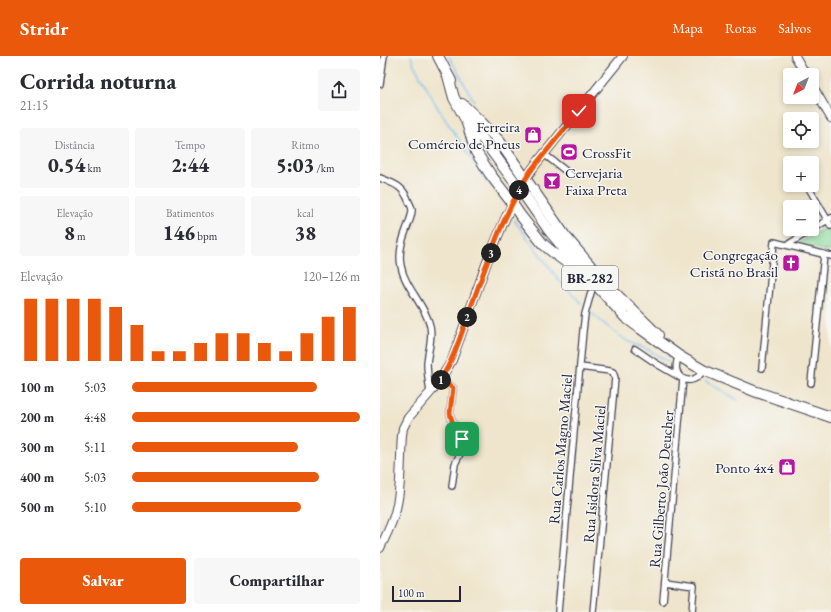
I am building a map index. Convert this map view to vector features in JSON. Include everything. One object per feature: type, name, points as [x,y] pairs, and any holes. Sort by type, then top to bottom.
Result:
[{"type":"highway","name":"BR-282","points":[[438,56],[462,104],[482,138],[548,229],[570,256],[625,316],[676,354],[703,370],[754,391],[831,417]]},
{"type":"highway","points":[[448,76],[454,98],[466,120],[476,152],[520,215],[543,244],[566,262],[592,289],[625,316]]},
{"type":"highway","points":[[462,104],[495,137],[565,236],[593,269],[676,354]]},
{"type":"street","points":[[380,84],[384,56]]},
{"type":"street","points":[[380,548],[394,516],[399,482],[403,428],[410,415],[440,380],[452,360],[488,262],[512,204],[525,179],[623,56]]},
{"type":"street","points":[[795,56],[802,68]]},
{"type":"street","points":[[819,98],[831,118]]},
{"type":"street","points":[[544,154],[571,175]]},
{"type":"street","points":[[380,178],[402,188],[407,195],[412,209],[411,217],[402,241],[400,260],[405,278],[430,326],[431,337],[427,367],[430,393]]},
{"type":"street","points":[[812,192],[829,219],[831,226]]},
{"type":"street","points":[[787,245],[829,219]]},
{"type":"street","points":[[762,368],[774,242],[831,256]]},
{"type":"street","points":[[811,383],[824,255]]},
{"type":"street","name":"Rua Carlos Magno Maciel","points":[[558,612],[585,314],[592,289]]},
{"type":"street","points":[[635,349],[683,379],[692,380],[697,378],[703,370]]},
{"type":"street","points":[[676,354],[676,371],[683,379]]},
{"type":"street","name":"Rua Isidora Silva Maciel","points":[[580,367],[610,370],[614,374],[615,378],[593,612]]},
{"type":"street","name":"Rua Gilberto João Deucher","points":[[663,600],[683,379]]},
{"type":"street","points":[[440,380],[453,388],[450,413],[452,421],[463,443],[456,464],[452,486]]},
{"type":"street","points":[[665,582],[694,586],[692,612]]},
{"type":"green space","points":[[826,227],[831,235],[831,252],[797,244],[811,236],[819,236],[819,231]]},
{"type":"waterway","points":[[411,56],[414,65],[439,110],[487,182]]},
{"type":"waterway","points":[[449,56],[474,101]]},
{"type":"waterway","points":[[514,220],[559,280],[581,303]]},
{"type":"waterway","points":[[589,311],[627,341],[649,350],[669,362]]},
{"type":"waterway","points":[[705,381],[738,400]]},
{"type":"place","name":"Ferreira Comércio de Pneus","points":[[533,135]]},
{"type":"place","name":"CrossFit","points":[[569,152]]},
{"type":"place","name":"Cervejaria Faixa Preta","points":[[552,181]]},
{"type":"place","name":"Congregação Cristã no Brasil","points":[[791,263]]},
{"type":"place","name":"Ponto 4x4","points":[[787,467]]},
{"type":"route","points":[[462,439],[452,421],[450,413],[453,388],[440,380],[452,360],[488,262],[509,210],[525,179],[579,111]]}]
